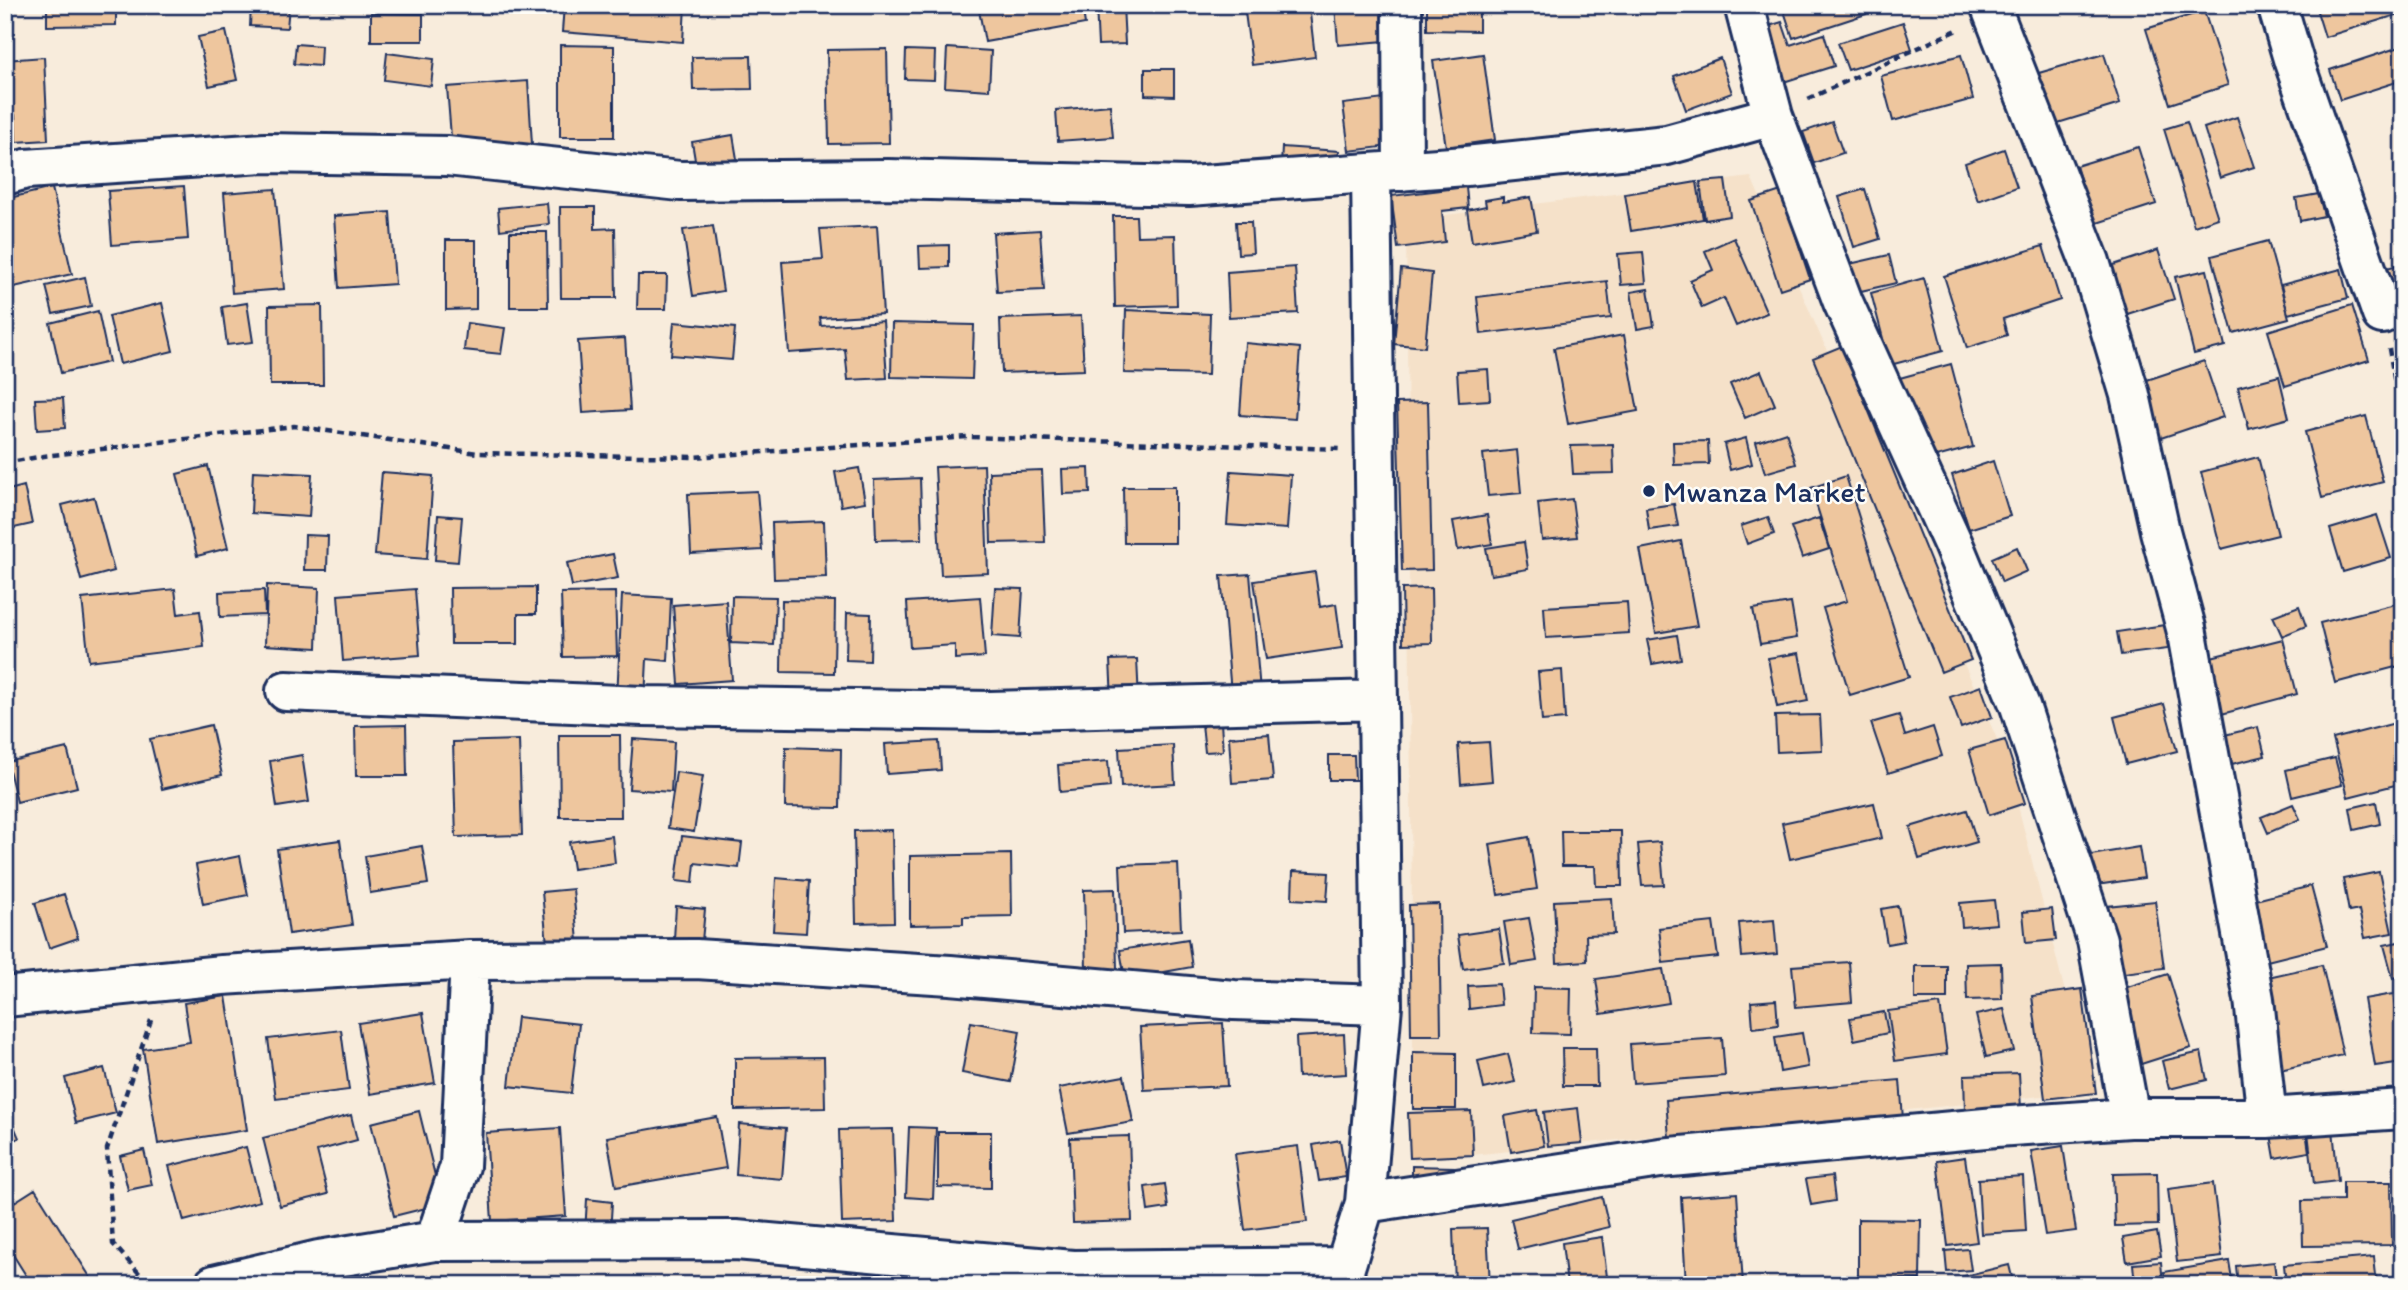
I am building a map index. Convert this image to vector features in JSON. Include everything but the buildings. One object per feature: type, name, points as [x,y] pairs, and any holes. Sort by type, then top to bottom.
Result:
[{"type":"street","points":[[214,1285],[319,1260],[435,1241],[736,1240],[1073,1277],[1344,1276],[1365,1203],[1382,1004],[1375,451],[1387,173],[1402,5]]},
{"type":"street","points":[[1744,5],[1773,116],[1843,302],[1953,544],[2020,706],[2096,940],[2130,1118]]},
{"type":"street","points":[[2277,5],[2294,62],[2382,314]]},
{"type":"street","points":[[1991,10],[2090,262],[2130,395],[2160,531],[2186,628],[2253,999],[2267,1118]]},
{"type":"street","points":[[5,175],[26,169],[265,153],[447,156],[680,181],[888,179],[1189,186],[1387,173],[1667,145],[1773,116]]},
{"type":"street","points":[[286,691],[643,706],[991,711],[1378,700]]},
{"type":"street","points":[[5,997],[164,980],[470,960],[696,959],[950,975],[1234,1000],[1382,1004]]},
{"type":"street","points":[[435,1241],[460,1166],[470,960]]},
{"type":"street","points":[[1365,1203],[1660,1158],[1996,1127],[2130,1118],[2267,1118],[2403,1109]]},
{"type":"path","points":[[1773,116],[1991,10]]},
{"type":"path","points":[[2382,314],[2403,429]]},
{"type":"path","points":[[5,463],[294,426],[477,453],[694,457],[968,437],[1375,451]]},
{"type":"path","points":[[154,1285],[147,1282],[113,1244],[107,1149],[164,980]]},
{"type":"shaded area","name":"Mwanza Market","points":[[1751,177],[2007,762],[2090,1091],[1414,1161],[1406,220]]},
{"type":"place","name":"Mwanza Market","points":[[1649,491]]}]
